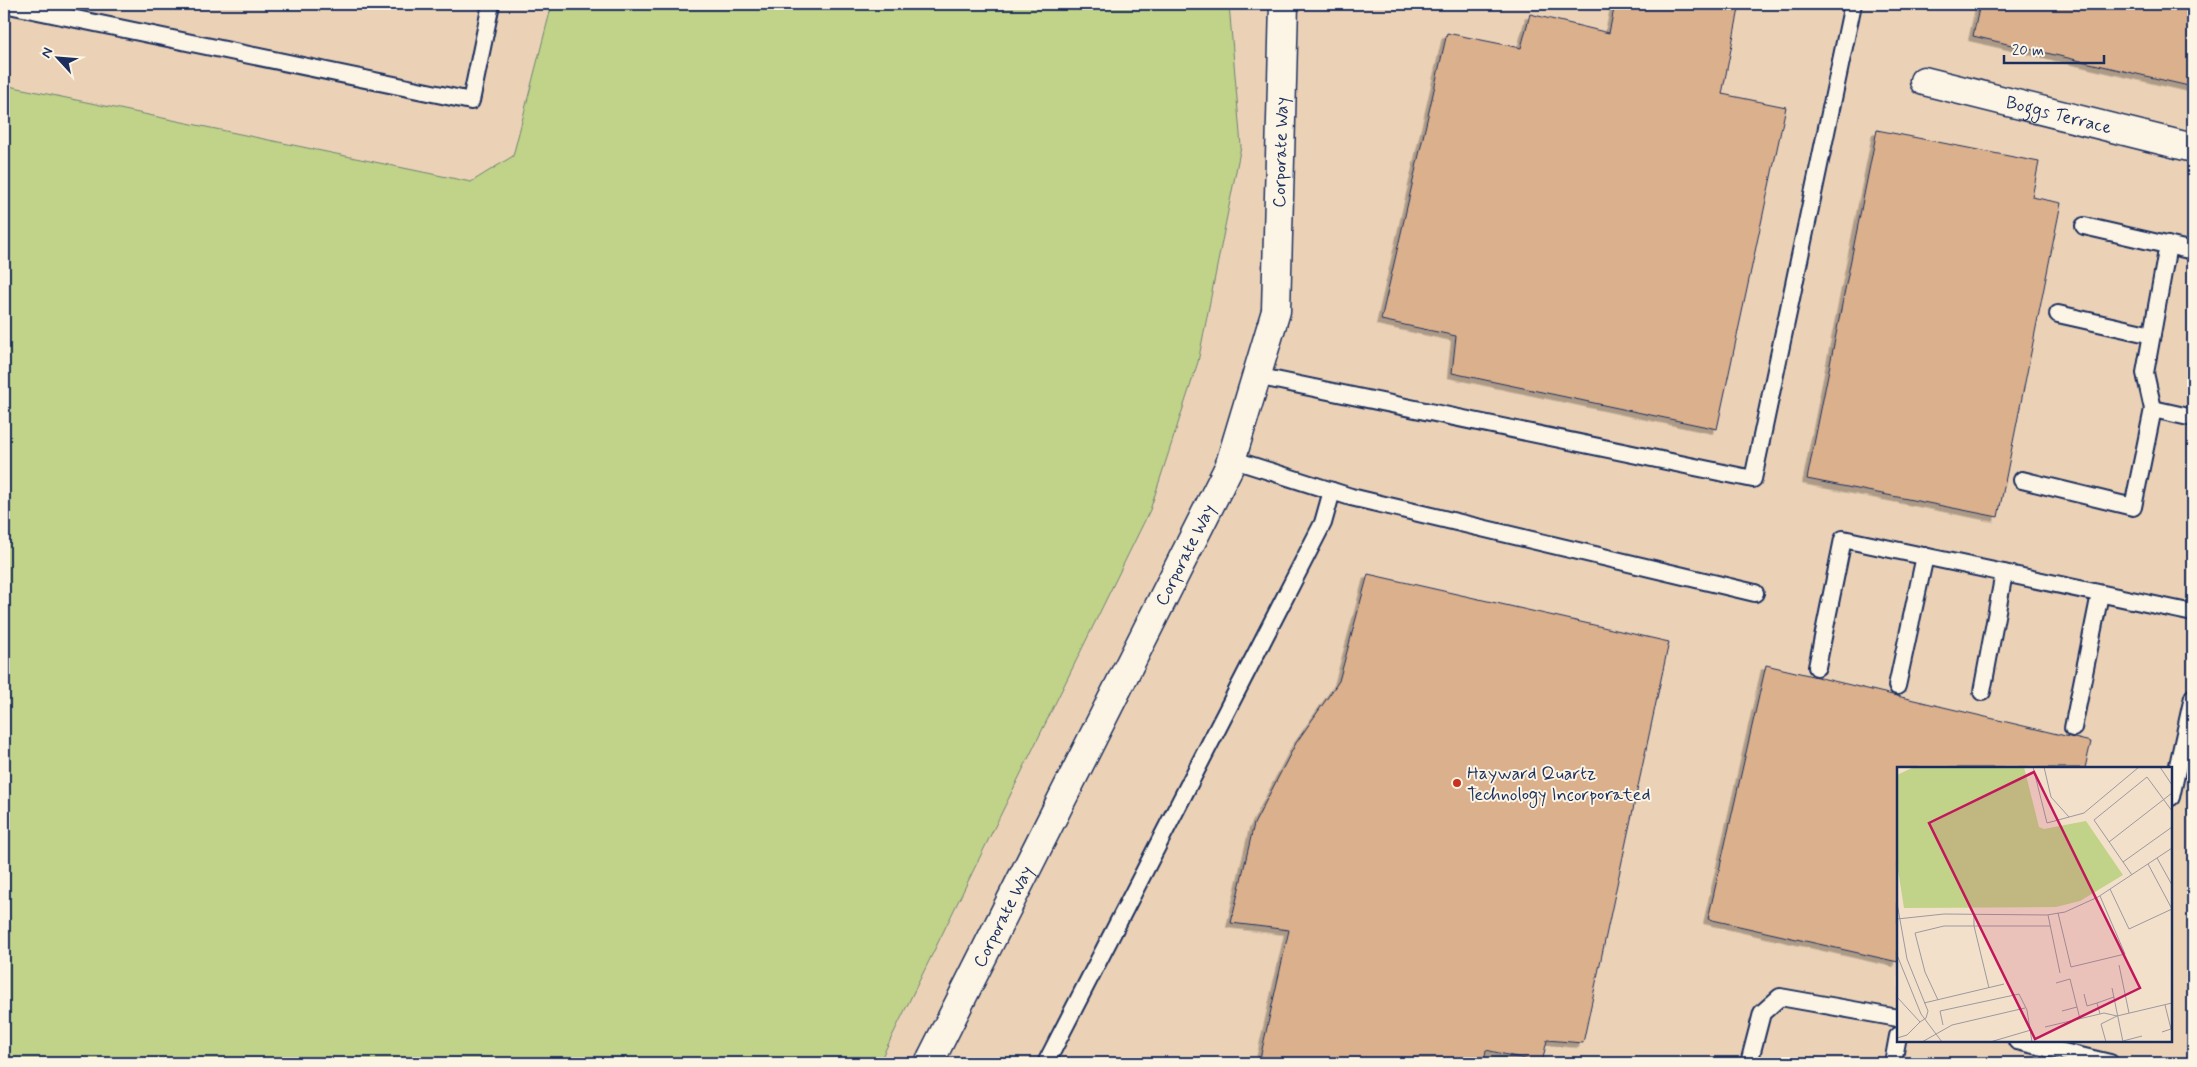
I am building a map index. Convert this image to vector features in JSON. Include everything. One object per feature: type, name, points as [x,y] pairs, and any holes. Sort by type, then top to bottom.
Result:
[{"type":"street","name":"Corporate Way","points":[[931,1063],[1231,459],[1276,311],[1284,4]]},
{"type":"street","name":"Boggs Terrace","points":[[1924,81],[2193,148]]},
{"type":"lane","points":[[4,4],[471,101],[491,4]]},
{"type":"lane","points":[[1256,376],[1753,479],[1853,4]]},
{"type":"lane","points":[[2084,226],[2193,251]]},
{"type":"lane","points":[[2022,480],[2133,506],[2153,409],[2145,373],[2168,245]]},
{"type":"lane","points":[[2058,314],[2152,335]]},
{"type":"lane","points":[[2153,409],[2193,418]]},
{"type":"lane","points":[[1231,459],[1360,500],[1755,593]]},
{"type":"lane","points":[[1046,1063],[1322,523],[1332,491]]},
{"type":"lane","points":[[1817,667],[1843,539],[2193,613]]},
{"type":"lane","points":[[1897,686],[1925,556]]},
{"type":"lane","points":[[1982,692],[2004,573]]},
{"type":"lane","points":[[2073,728],[2100,594]]},
{"type":"lane","points":[[2172,792],[2193,697]]},
{"type":"lane","points":[[1749,1063],[1762,1013],[1780,997],[1897,1018]]},
{"type":"lane","points":[[1892,1063],[1897,1040]]},
{"type":"lane","points":[[2021,1042],[2109,1063]]},
{"type":"shaded area","points":[[4,4],[552,4],[513,156],[471,182],[4,85]]},
{"type":"shaded area","points":[[1229,4],[2193,4],[2193,1063],[879,1063],[1150,510],[1198,362],[1241,146]]},
{"type":"green space","points":[[552,4],[1229,4],[1241,146],[1198,362],[1150,510],[879,1063],[4,1063],[4,85],[471,182],[513,156]]},
{"type":"building","points":[[1615,4],[1740,4],[1722,94],[1786,107],[1717,429],[1452,373],[1456,336],[1381,320],[1447,33],[1521,48],[1530,14],[1609,33]]},
{"type":"building","points":[[1980,4],[2193,4],[2193,87],[1973,36]]},
{"type":"building","points":[[1877,130],[2039,162],[2032,197],[2061,203],[1998,517],[1807,479]]},
{"type":"building","name":"Hayward Quartz Technology Incorporated","points":[[1368,574],[1669,642],[1583,1043],[1547,1040],[1542,1063],[1486,1050],[1484,1063],[1259,1063],[1289,930],[1231,923],[1254,824],[1296,743],[1339,681]]},
{"type":"building","points":[[1766,665],[2091,742],[2085,767],[1897,767],[1897,962],[1708,919]]},
{"type":"place","name":"Hayward Quartz Technology Incorporated","points":[[1457,783]]}]
